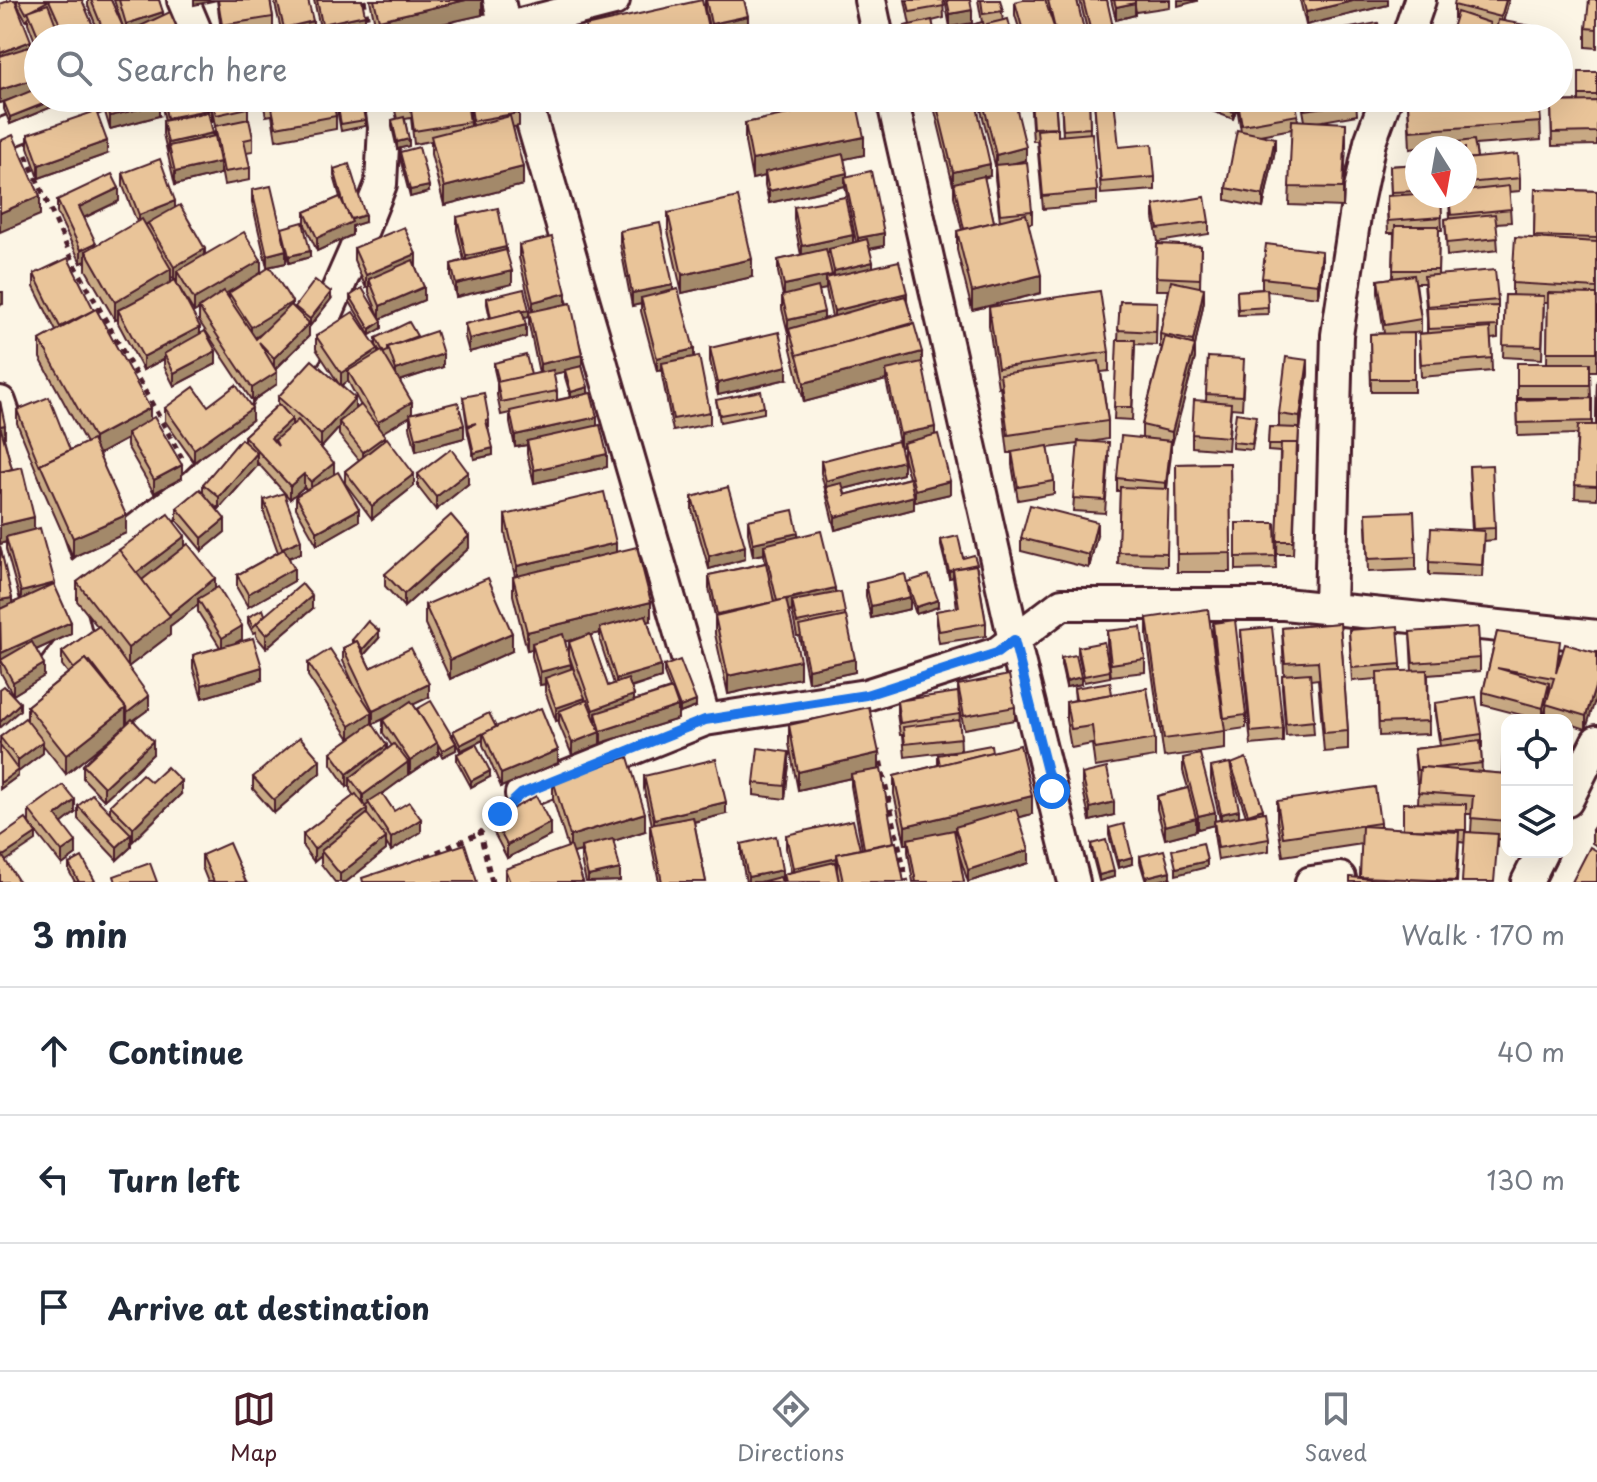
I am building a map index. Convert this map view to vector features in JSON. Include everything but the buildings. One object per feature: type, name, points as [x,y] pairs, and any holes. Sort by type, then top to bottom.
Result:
[{"type":"street","points":[[183,0],[193,24]]},
{"type":"street","points":[[504,22],[614,0]]},
{"type":"street","points":[[870,0],[875,24]]},
{"type":"street","points":[[1412,24],[1420,0]]},
{"type":"street","points":[[7,132],[58,112]]},
{"type":"street","points":[[64,586],[196,484],[260,422],[317,336],[381,184],[382,112]]},
{"type":"street","points":[[529,112],[705,720]]},
{"type":"street","points":[[895,112],[1014,640],[1074,882]]},
{"type":"street","points":[[1330,607],[1337,335],[1357,203],[1370,142],[1381,112]]},
{"type":"street","points":[[0,402],[64,586],[77,638],[51,673],[0,727]]},
{"type":"street","points":[[521,794],[705,720],[866,695],[997,653],[1062,604],[1284,604],[1597,636]]},
{"type":"street","points":[[1573,789],[1597,741]]},
{"type":"street","points":[[1527,882],[1539,858]]},
{"type":"path","points":[[364,0],[368,24]]},
{"type":"path","points":[[7,132],[74,263],[196,484]]},
{"type":"path","points":[[866,695],[907,882]]},
{"type":"path","points":[[413,864],[480,833],[521,794]]},
{"type":"path","points":[[480,833],[492,882]]},
{"type":"route","points":[[500,814],[521,794],[705,720],[866,695],[997,653],[1014,640],[1052,791]]}]
